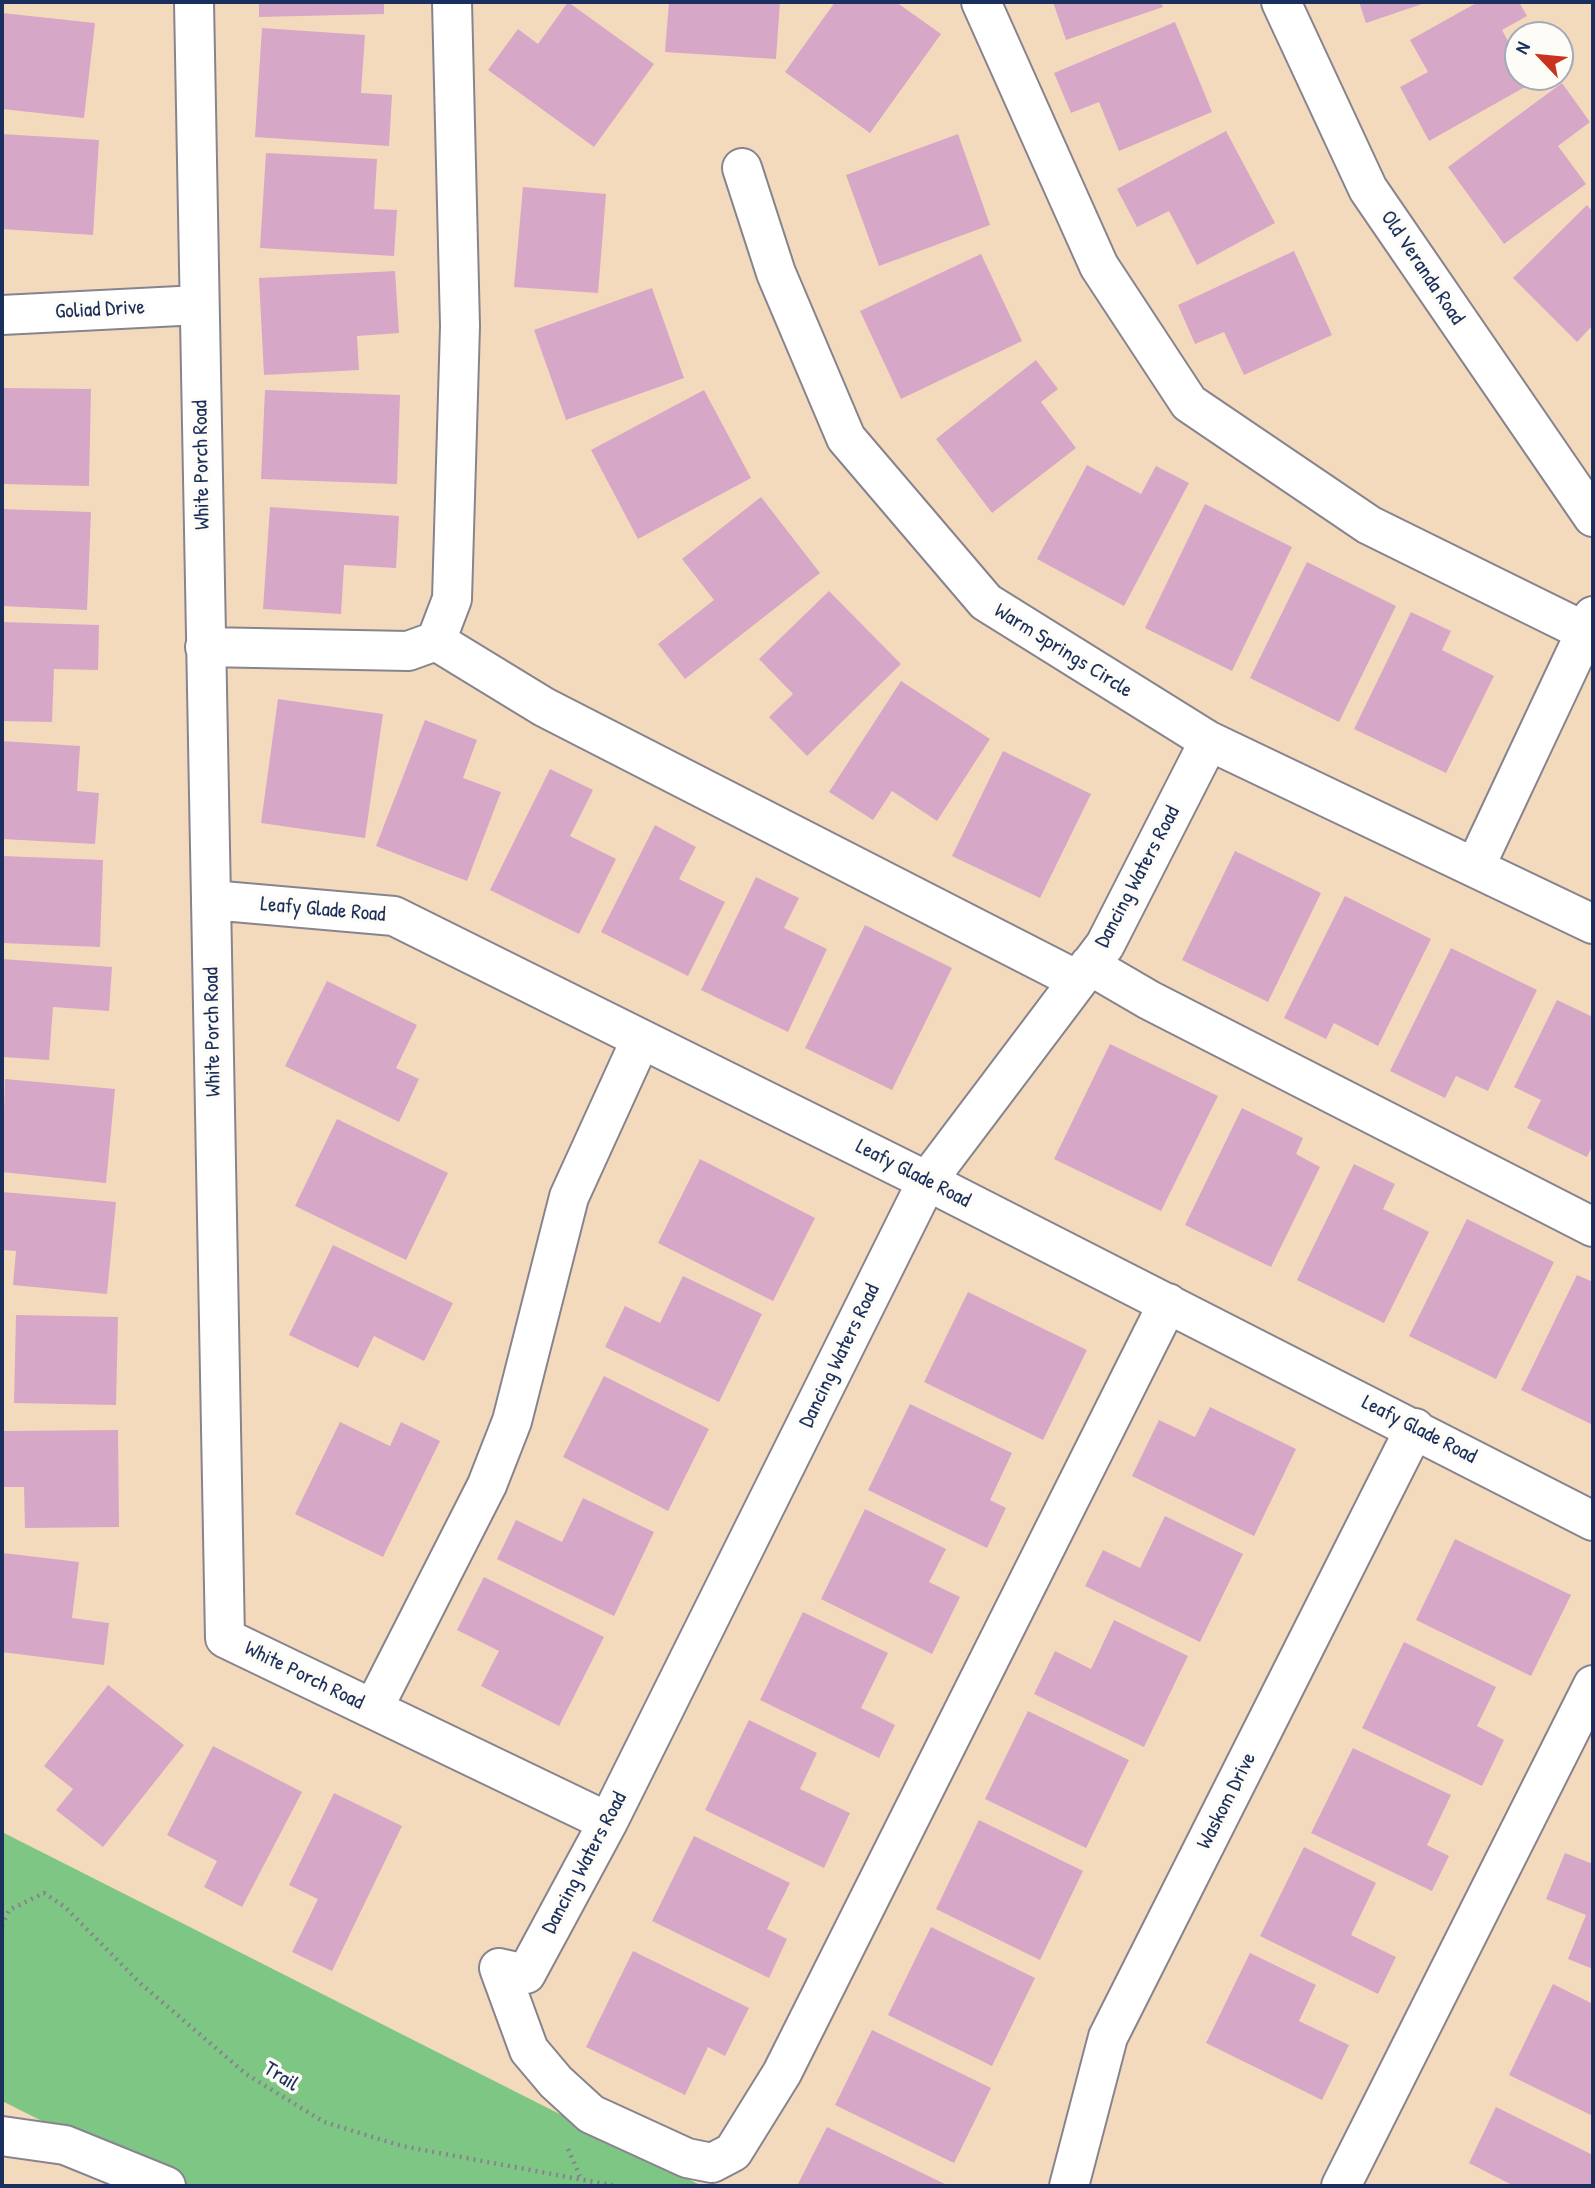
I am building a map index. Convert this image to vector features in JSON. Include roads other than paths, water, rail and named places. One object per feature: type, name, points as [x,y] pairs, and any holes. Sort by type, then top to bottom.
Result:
[{"type":"street","name":"White Porch Road","points":[[194,2],[225,1638],[608,1822]]},
{"type":"street","points":[[205,647],[408,651],[436,641],[452,599],[459,367],[452,2]]},
{"type":"street","points":[[981,2],[1100,266],[1189,403],[1369,525],[1589,624],[1476,865]]},
{"type":"street","name":"Old Veranda Road","points":[[1281,2],[1368,188],[1593,517]]},
{"type":"street","name":"Warm Springs Circle","points":[[742,168],[776,273],[846,438],[986,602],[1209,741],[1476,865],[1593,924]]},
{"type":"street","name":"Goliad Drive","points":[[2,315],[199,305]]},
{"type":"street","points":[[436,641],[544,707],[1083,972],[1149,1000],[1593,1227]]},
{"type":"street","name":"Dancing Waters Road","points":[[1168,1303],[782,2073],[733,2152],[712,2163],[687,2158],[592,2114],[556,2082],[530,2050],[499,1968],[526,1973],[608,1822],[928,1181],[1105,944],[1209,741]]},
{"type":"street","name":"Leafy Glade Road","points":[[211,900],[394,916],[928,1181],[1593,1521]]},
{"type":"street","points":[[373,1709],[487,1485],[516,1408],[569,1197],[641,1039]]},
{"type":"street","name":"Waskom Drive","points":[[1069,2186],[1108,2037],[1415,1428]]},
{"type":"street","points":[[1341,2186],[1593,1685]]},
{"type":"street","points":[[2,2136],[65,2145],[166,2186]]}]
